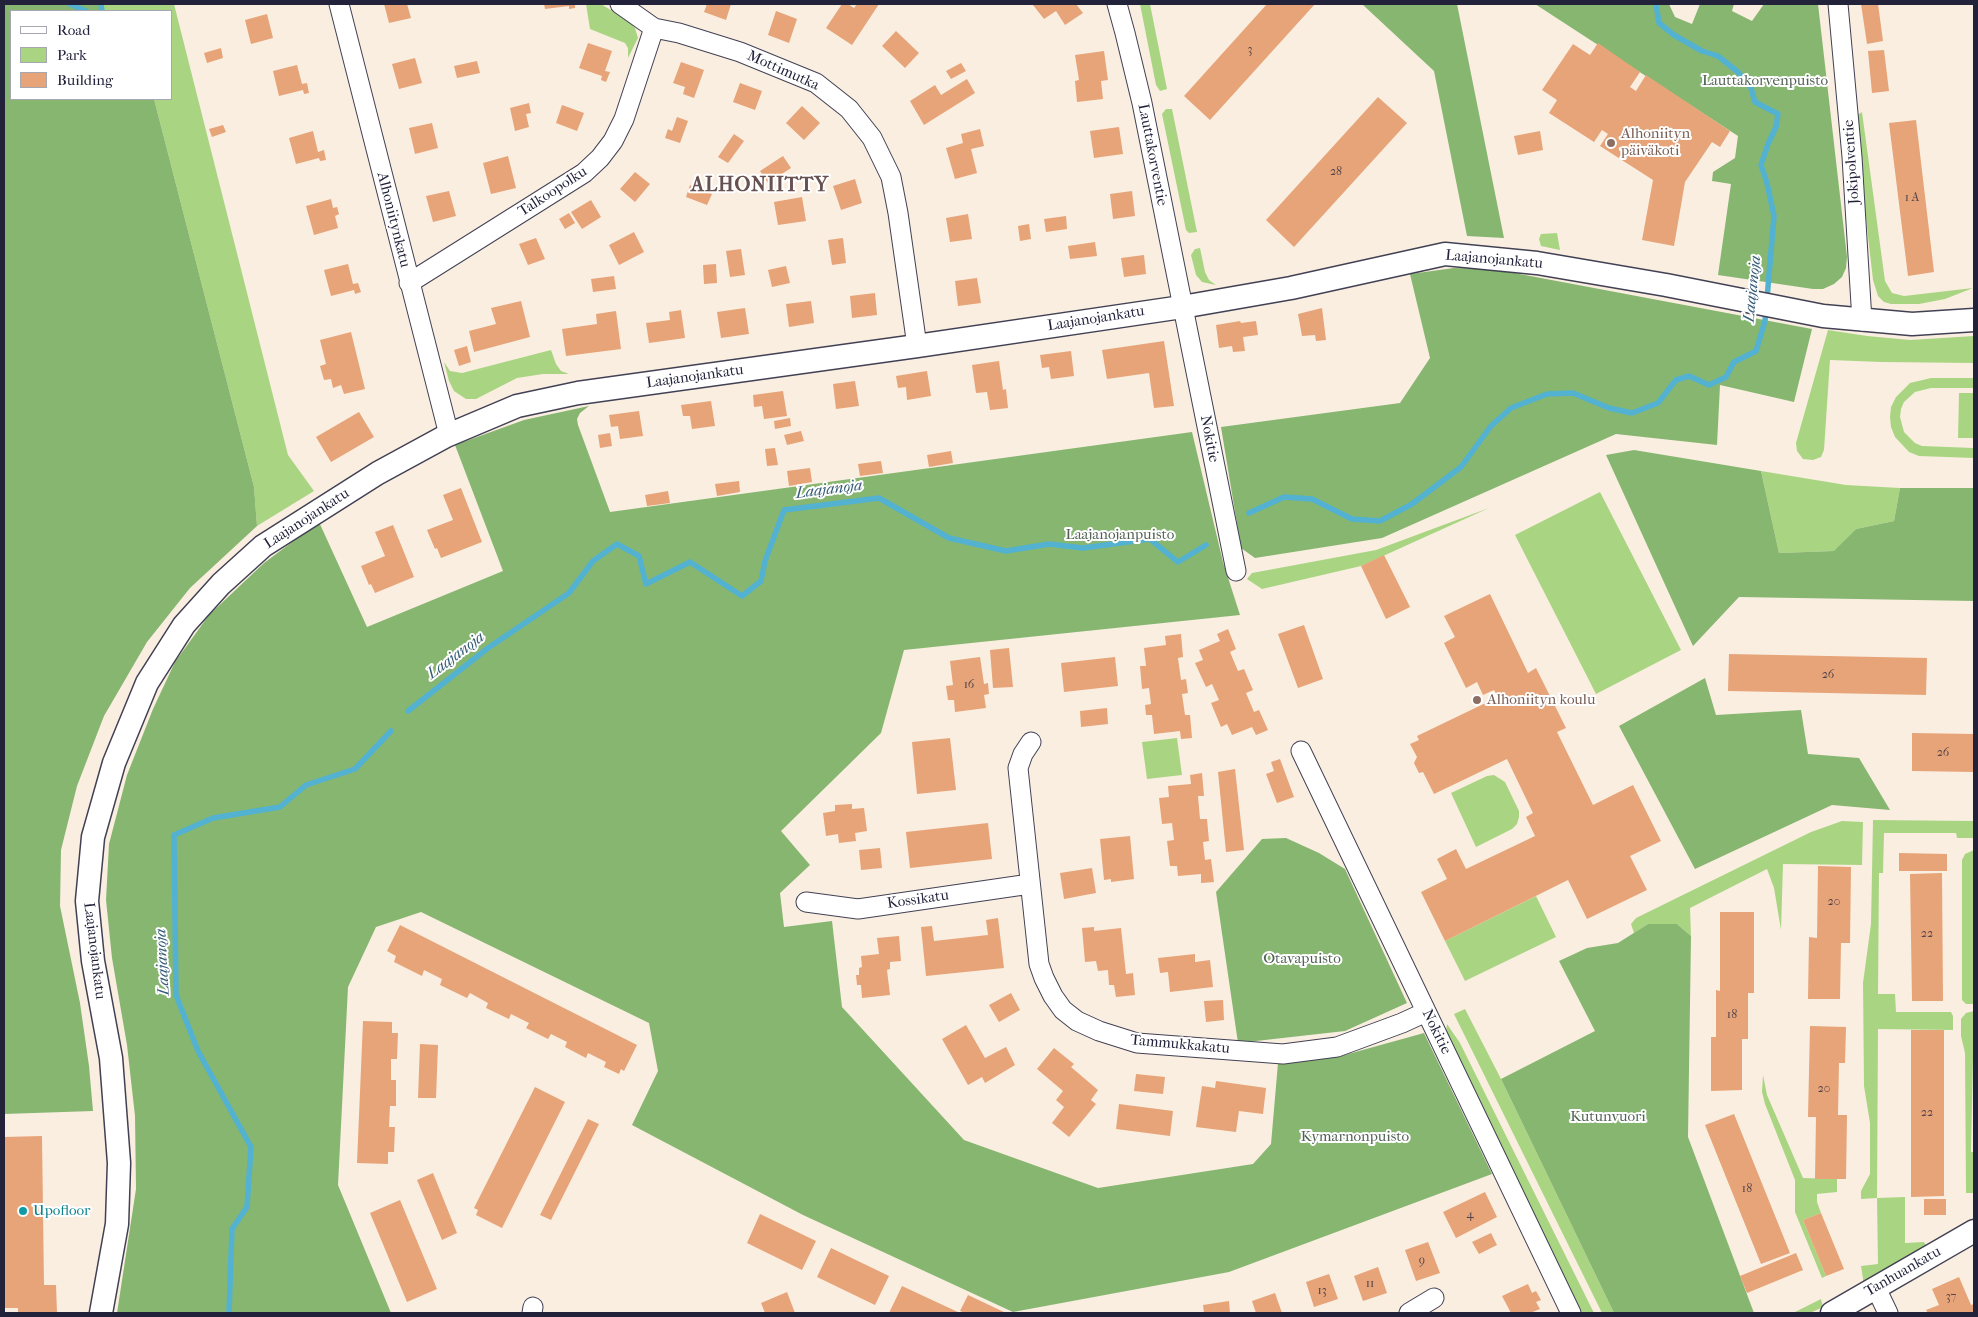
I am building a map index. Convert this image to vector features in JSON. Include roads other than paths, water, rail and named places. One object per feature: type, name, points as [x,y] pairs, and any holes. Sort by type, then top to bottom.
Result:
[{"type":"street","name":"Alhoniitynkatu","points":[[339,4],[449,435]]},
{"type":"street","name":"Mottimutka","points":[[620,4],[654,28],[679,33],[740,52],[816,83],[849,109],[872,138],[891,177],[900,221],[917,346]]},
{"type":"street","name":"Lauttakorventie","points":[[1116,4],[1142,103],[1182,307]]},
{"type":"street","name":"Jokipolventie","points":[[1838,4],[1852,157],[1862,321]]},
{"type":"street","name":"Talkoopolku","points":[[409,283],[584,173],[600,158],[613,141],[624,119],[654,28]]},
{"type":"street","name":"Laajanojankatu","points":[[101,1313],[116,1224],[119,1163],[111,1058],[93,961],[87,902],[92,837],[114,763],[147,683],[184,625],[221,584],[263,546],[378,473],[449,435],[517,406],[562,396],[1182,307],[1291,288],[1445,254],[1537,263],[1666,285],[1823,316],[1862,321],[1912,324],[1974,320]]},
{"type":"street","name":"Nokitie","points":[[1182,307],[1236,571]]},
{"type":"street","name":"Tammukkakatu","points":[[1031,742],[1023,754],[1018,768],[1039,964],[1053,996],[1063,1010],[1077,1020],[1099,1031],[1137,1043],[1283,1054],[1337,1047],[1426,1012]]},
{"type":"street","name":"Nokitie","points":[[1301,751],[1571,1313]]},
{"type":"street","name":"Kossikatu","points":[[806,902],[858,909],[1030,884]]},
{"type":"street","name":"Tanhuankatu","points":[[1832,1313],[1974,1231]]},
{"type":"street","points":[[1876,1288],[1888,1313]]},
{"type":"street","points":[[1409,1313],[1434,1298]]},
{"type":"waterway","points":[[70,4],[84,10]]},
{"type":"waterway","points":[[101,4],[102,10]]},
{"type":"waterway","name":"Laajanoja","points":[[1656,4],[1659,23],[1674,35],[1702,51],[1718,56],[1738,72],[1751,88],[1755,102],[1778,114],[1776,127],[1761,165],[1774,216],[1767,299]]},
{"type":"waterway","name":"Laajanoja","points":[[1249,513],[1284,497],[1312,499],[1352,519],[1380,521],[1412,504],[1461,467],[1491,426],[1511,408],[1547,394],[1573,393],[1609,408],[1632,413],[1658,403],[1676,380],[1689,376],[1709,385],[1726,377],[1734,362],[1756,351],[1765,321],[1766,308]]},
{"type":"waterway","name":"Laajanoja","points":[[408,711],[488,648],[569,593],[593,561],[617,544],[639,556],[646,584],[690,562],[742,596],[761,581],[765,561],[784,510],[879,498],[949,538],[1006,551],[1049,544],[1083,548],[1150,539],[1178,562],[1206,545]]},
{"type":"waterway","name":"Laajanoja","points":[[229,1313],[232,1229],[247,1207],[251,1147],[198,1051],[176,995],[174,835],[213,818],[280,807],[306,785],[355,769],[391,731]]},
{"type":"place","name":"Alhoniityn päiväkoti","points":[[1611,143]]},
{"type":"place","name":"Alhoniityn koulu","points":[[1477,700]]},
{"type":"place","name":"Upofloor","points":[[23,1211]]},
{"type":"district","name":"ALHONIITTY","points":[[760,186]]},
{"type":"park label","name":"Lauttakorvenpuisto","points":[[1765,81]]},
{"type":"park label","name":"Laajanojanpuisto","points":[[1120,535]]},
{"type":"park label","name":"Otavapuisto","points":[[1302,959]]},
{"type":"park label","name":"Kutunvuori","points":[[1608,1117]]},
{"type":"park label","name":"Kymarnonpuisto","points":[[1355,1137]]}]
